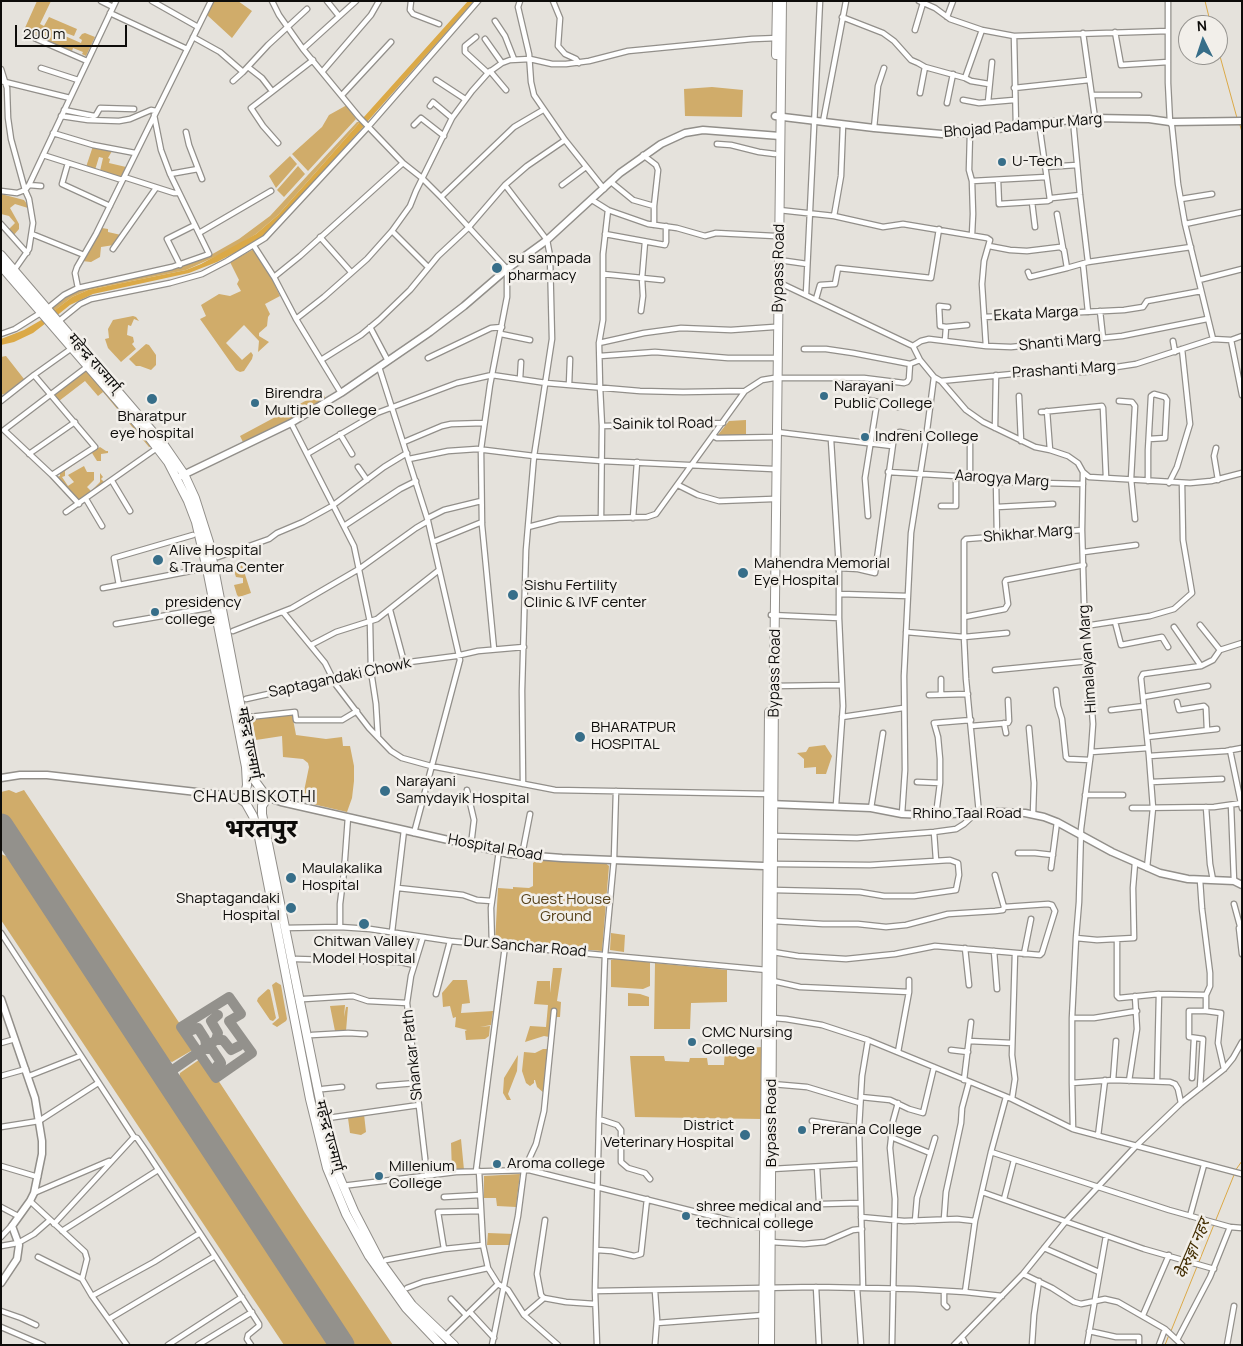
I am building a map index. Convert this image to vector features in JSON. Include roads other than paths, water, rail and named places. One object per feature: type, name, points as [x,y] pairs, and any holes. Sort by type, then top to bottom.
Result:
[{"type":"highway","name":"Bypass Road","points":[[767,1262],[771,1242],[772,1169],[767,970],[771,865],[779,260],[779,38],[777,1]]},
{"type":"highway","name":"Bypass Road","points":[[779,38],[782,1]]},
{"type":"highway","name":"Bypass Road","points":[[776,378],[774,358],[775,154],[778,136]]},
{"type":"highway","name":"महेन्द्र राज्मार्ग्","points":[[1,254],[46,311]]},
{"type":"highway","name":"महेन्द्र राज्मार्ग्","points":[[1,266],[46,311],[158,438],[195,498],[206,531],[255,781],[263,791],[266,800],[263,805],[262,814],[322,1119],[339,1187],[355,1231],[380,1273],[406,1308],[441,1345]]},
{"type":"highway","name":"महेन्द्र राज्मार्ग्","points":[[56,322],[72,348],[107,392],[181,476],[193,513],[206,568],[246,767],[246,791],[244,796],[258,832],[310,1098],[325,1160],[368,1239],[391,1276],[412,1304],[454,1345]]},
{"type":"highway","name":"Bypass Road","points":[[774,547],[773,469],[776,435]]},
{"type":"highway","name":"Bypass Road","points":[[771,794],[774,686],[773,615]]},
{"type":"highway","points":[[246,791],[252,787],[263,791]]},
{"type":"highway","points":[[246,805],[256,809],[263,805]]},
{"type":"highway","name":"Bypass Road","points":[[770,1345],[765,1228],[773,1018],[773,890],[771,865]]},
{"type":"highway","name":"Bypass Road","points":[[763,1345],[767,1288]]},
{"type":"street","points":[[102,1],[113,7]]},
{"type":"street","points":[[1,191],[17,194],[25,190],[116,1]]},
{"type":"street","points":[[152,1],[198,27]]},
{"type":"street","points":[[78,288],[75,270],[96,234],[211,1]]},
{"type":"street","points":[[272,1],[303,49],[359,117],[403,163],[441,197],[507,269],[507,297],[492,375],[481,449],[482,522],[494,649]]},
{"type":"street","points":[[327,1],[339,16]]},
{"type":"street","points":[[303,49],[356,1]]},
{"type":"street","points":[[322,72],[371,15],[379,1]]},
{"type":"street","points":[[411,1],[410,10],[413,14],[439,24]]},
{"type":"street","points":[[56,322],[80,304],[92,299],[188,278],[228,261],[265,238],[478,1]]},
{"type":"street","points":[[520,1],[518,7],[530,59],[532,89],[543,110],[604,189]]},
{"type":"street","points":[[553,1],[560,18],[558,46],[564,54],[576,59],[579,63]]},
{"type":"street","points":[[806,294],[808,212],[820,1]]},
{"type":"street","points":[[823,122],[846,1]]},
{"type":"street","points":[[947,17],[953,1]]},
{"type":"street","points":[[1168,1],[1170,122],[1185,224],[1213,339],[1231,340],[1242,336]]},
{"type":"street","points":[[915,30],[921,2],[935,8],[947,17],[982,30],[1014,36],[1168,31]]},
{"type":"street","points":[[233,81],[307,9]]},
{"type":"street","points":[[110,13],[187,49]]},
{"type":"street","points":[[842,17],[883,33],[897,44],[911,60],[925,67],[966,78],[971,82],[989,84]]},
{"type":"street","points":[[494,21],[505,36],[514,59]]},
{"type":"street","points":[[966,78],[982,30]]},
{"type":"street","points":[[1115,32],[1121,65],[1168,62]]},
{"type":"street","points":[[1083,33],[1095,118]]},
{"type":"street","points":[[1014,36],[1016,127]]},
{"type":"street","points":[[32,37],[87,61]]},
{"type":"street","points":[[193,37],[220,52],[243,72]]},
{"type":"street","points":[[476,37],[465,46],[465,52],[489,72],[506,90]]},
{"type":"street","points":[[296,319],[367,259],[392,231],[410,206],[452,118],[465,99],[489,72],[502,63],[514,59],[530,59],[560,64],[579,63],[628,51],[779,38]]},
{"type":"street","points":[[485,40],[502,63]]},
{"type":"street","points":[[342,96],[391,42]]},
{"type":"street","points":[[278,143],[251,108],[313,60]]},
{"type":"street","points":[[988,102],[992,62]]},
{"type":"street","points":[[248,67],[262,78],[272,91]]},
{"type":"street","points":[[920,93],[925,67]]},
{"type":"street","points":[[41,68],[78,80]]},
{"type":"street","points":[[874,128],[878,86],[884,68]]},
{"type":"street","points":[[1,70],[10,132],[32,214],[32,234],[27,253],[15,270]]},
{"type":"street","points":[[946,103],[953,74]]},
{"type":"street","points":[[436,80],[465,99]]},
{"type":"street","points":[[1014,88],[1089,80]]},
{"type":"street","points":[[3,82],[70,98]]},
{"type":"street","points":[[1092,96],[1139,95]]},
{"type":"street","points":[[963,100],[979,103],[1014,100]]},
{"type":"street","points":[[430,106],[433,102],[452,118]]},
{"type":"street","points":[[64,110],[94,116],[100,108],[134,108]]},
{"type":"street","points":[[61,116],[88,120],[119,120],[130,119],[151,110],[155,113]]},
{"type":"street","points":[[441,197],[514,127],[543,110]]},
{"type":"street","points":[[1,334],[15,329],[46,311],[64,295],[78,288],[180,265],[209,254],[170,174],[161,150],[155,113]]},
{"type":"street","name":"Bhojad Padampur Marg","points":[[778,116],[929,133],[970,133],[1039,123],[1095,118],[1149,119],[1170,122],[1242,121]]},
{"type":"street","points":[[414,125],[421,118],[444,136]]},
{"type":"street","points":[[1073,120],[1086,263],[1088,312]]},
{"type":"street","points":[[1039,123],[1050,200]]},
{"type":"street","points":[[834,216],[841,176],[843,124]]},
{"type":"street","points":[[181,476],[291,423],[341,393],[388,361],[448,319],[507,269],[547,240],[643,155],[676,136],[693,131],[712,130],[778,136]]},
{"type":"street","points":[[186,132],[202,179]]},
{"type":"street","points":[[53,133],[93,145],[136,153]]},
{"type":"street","points":[[970,133],[969,170],[972,181],[972,235]]},
{"type":"street","points":[[321,360],[370,327],[410,290],[428,267],[468,228],[506,185],[527,166],[565,140]]},
{"type":"street","points":[[717,144],[775,154]]},
{"type":"street","points":[[43,155],[178,193]]},
{"type":"street","points":[[643,155],[657,167],[654,225]]},
{"type":"street","points":[[68,163],[62,184],[110,206]]},
{"type":"street","points":[[274,277],[403,163]]},
{"type":"street","points":[[1045,167],[1077,165]]},
{"type":"street","points":[[562,185],[586,167]]},
{"type":"street","points":[[170,174],[198,169]]},
{"type":"street","points":[[972,181],[1046,177]]},
{"type":"street","points":[[998,180],[999,204],[1050,200],[1052,198],[1080,195]]},
{"type":"street","points":[[611,182],[633,200],[654,206]]},
{"type":"street","points":[[28,185],[40,186]]},
{"type":"street","points":[[506,185],[547,240],[550,256],[552,339],[534,456],[528,527],[522,691],[523,784]]},
{"type":"street","points":[[112,249],[156,188]]},
{"type":"street","points":[[199,233],[271,191]]},
{"type":"street","points":[[1180,199],[1212,194]]},
{"type":"street","points":[[592,200],[608,210],[654,225],[666,226],[705,236],[716,233],[775,236]]},
{"type":"street","points":[[1032,202],[1035,227]]},
{"type":"street","points":[[601,518],[602,426],[600,343],[603,320],[603,274],[608,210]]},
{"type":"street","points":[[779,210],[834,216],[883,227],[903,224],[987,238],[990,240],[983,267],[986,346]]},
{"type":"street","points":[[1185,224],[1242,212]]},
{"type":"street","points":[[1057,214],[1067,268]]},
{"type":"street","points":[[1,224],[27,253]]},
{"type":"street","points":[[180,265],[167,239],[195,225]]},
{"type":"street","points":[[605,234],[665,245],[666,226]]},
{"type":"street","points":[[816,299],[820,285],[835,284],[838,268],[931,278],[939,229]]},
{"type":"street","points":[[392,231],[428,267]]},
{"type":"street","points":[[32,234],[84,255]]},
{"type":"street","points":[[320,236],[351,272]]},
{"type":"street","points":[[640,311],[644,296],[642,278],[645,242]]},
{"type":"street","points":[[254,246],[341,393]]},
{"type":"street","points":[[989,246],[1019,250],[1063,248]]},
{"type":"street","points":[[1028,272],[1030,276],[1086,263],[1191,247]]},
{"type":"street","points":[[779,260],[807,264]]},
{"type":"street","points":[[1199,280],[1242,269]]},
{"type":"street","points":[[603,274],[662,280]]},
{"type":"street","points":[[778,282],[913,346],[920,360],[934,377],[941,380],[966,410],[983,422],[1036,448],[1068,456],[1078,463],[1083,472],[1090,477],[1182,483],[1218,480],[1242,473]]},
{"type":"street","name":"Ekata Marga","points":[[984,317],[1143,308],[1148,301],[1201,291]]},
{"type":"street","points":[[948,307],[939,306],[939,325],[941,327],[967,325]]},
{"type":"street","points":[[1100,311],[1103,338]]},
{"type":"street","name":"Shanti Marg","points":[[913,346],[929,339],[1011,347],[1142,333],[1207,318]]},
{"type":"street","points":[[370,327],[388,361]]},
{"type":"street","points":[[428,358],[491,328],[502,327]]},
{"type":"street","points":[[600,343],[644,333],[681,328],[731,330],[774,327]]},
{"type":"street","points":[[945,341],[946,327]]},
{"type":"street","points":[[501,334],[530,340]]},
{"type":"street","name":"Prashanti Marg","points":[[941,380],[1033,372],[1084,372],[1136,364],[1213,339]]},
{"type":"street","points":[[1231,340],[1242,395]]},
{"type":"street","points":[[1173,341],[1175,352]]},
{"type":"street","points":[[1,401],[72,348]]},
{"type":"street","points":[[804,349],[816,348],[910,364],[920,360]]},
{"type":"street","points":[[1169,483],[1177,467],[1190,424],[1182,349]]},
{"type":"street","points":[[600,356],[655,352],[728,358],[774,358]]},
{"type":"street","points":[[569,385],[570,359]]},
{"type":"street","points":[[520,380],[521,362]]},
{"type":"street","points":[[528,527],[559,519],[633,518],[656,514],[745,391],[762,380],[776,378],[864,378],[904,383],[909,379],[910,364]]},
{"type":"street","points":[[79,504],[52,475],[3,430],[88,366]]},
{"type":"street","points":[[379,367],[434,542],[459,664],[414,832]]},
{"type":"street","points":[[34,375],[95,447],[52,475]]},
{"type":"street","points":[[307,454],[377,413],[458,383],[492,375],[520,380],[600,388],[683,392],[745,391]]},
{"type":"street","points":[[995,428],[996,375]]},
{"type":"street","points":[[902,814],[905,770],[903,708],[911,533],[934,377]]},
{"type":"street","points":[[1148,481],[1149,439],[1151,396],[1154,394],[1165,397],[1167,400],[1165,438],[1149,439]]},
{"type":"street","points":[[1019,396],[1021,441]]},
{"type":"street","points":[[865,399],[898,407]]},
{"type":"street","points":[[1119,401],[1132,402],[1135,406],[1131,479],[1135,519]]},
{"type":"street","points":[[868,516],[865,478],[877,403]]},
{"type":"street","points":[[1050,450],[1044,412],[1102,406],[1106,477]]},
{"type":"street","points":[[29,454],[75,422]]},
{"type":"street","points":[[291,423],[354,546],[370,622],[378,737]]},
{"type":"street","points":[[404,442],[442,426],[484,423]]},
{"type":"street","name":"Sainik tol Road","points":[[602,426],[723,423]]},
{"type":"street","points":[[839,568],[858,569],[872,573],[876,571],[888,472],[896,433],[900,432],[926,438]]},
{"type":"street","points":[[340,434],[352,454]]},
{"type":"street","points":[[713,436],[717,438],[776,435],[892,446]]},
{"type":"street","points":[[830,440],[839,568],[842,685],[842,717],[836,805]]},
{"type":"street","points":[[970,442],[970,478]]},
{"type":"street","points":[[66,512],[158,448]]},
{"type":"street","points":[[1216,448],[1214,456],[1218,480]]},
{"type":"street","points":[[409,459],[448,452],[481,449],[534,456],[602,461],[773,469]]},
{"type":"street","points":[[218,557],[269,539],[277,532],[303,522],[332,506],[407,452]]},
{"type":"street","points":[[633,518],[637,462]]},
{"type":"street","points":[[358,467],[367,480]]},
{"type":"street","name":"Aarogya Marg","points":[[888,472],[956,476],[996,481],[1083,484]]},
{"type":"street","name":"Himalayan Marg","points":[[1073,1129],[1072,1018],[1081,835],[1091,752],[1092,708],[1085,626],[1082,530],[1083,472]]},
{"type":"street","points":[[941,506],[956,506],[956,476]]},
{"type":"street","points":[[1083,484],[1090,477]]},
{"type":"street","points":[[112,481],[130,511]]},
{"type":"street","points":[[344,526],[381,500],[416,481]]},
{"type":"street","points":[[996,481],[997,537]]},
{"type":"street","points":[[1085,626],[1150,616],[1174,609],[1192,594],[1183,540],[1182,483]]},
{"type":"street","points":[[678,485],[698,495],[718,501],[773,499]]},
{"type":"street","points":[[86,499],[102,526]]},
{"type":"street","points":[[233,631],[283,612],[359,570],[444,510],[481,501]]},
{"type":"street","points":[[997,506],[1053,504]]},
{"type":"street","points":[[434,542],[482,522]]},
{"type":"street","name":"Shikhar Marg","points":[[978,813],[964,637],[964,541],[966,539],[1082,530]]},
{"type":"street","points":[[119,585],[114,558],[193,534]]},
{"type":"street","points":[[1084,552],[1136,546]]},
{"type":"street","points":[[964,617],[1005,610],[1008,604],[1006,580],[1084,565]]},
{"type":"street","points":[[103,588],[200,569]]},
{"type":"street","points":[[311,645],[336,632],[370,622],[390,610],[439,570]]},
{"type":"street","points":[[840,594],[908,596]]},
{"type":"street","points":[[116,624],[208,608]]},
{"type":"street","points":[[390,610],[404,662]]},
{"type":"street","points":[[283,612],[325,663],[340,691],[369,728],[386,747],[396,754],[431,766],[555,790],[771,794]]},
{"type":"street","points":[[773,615],[839,618]]},
{"type":"street","points":[[1115,622],[1121,645],[1162,637],[1168,647]]},
{"type":"street","points":[[1200,625],[1220,650]]},
{"type":"street","points":[[1174,627],[1201,666]]},
{"type":"street","points":[[906,632],[964,637],[1007,634]]},
{"type":"street","points":[[1147,868],[1153,808],[1141,678],[1143,674],[1201,666],[1213,660],[1220,650],[1242,643]]},
{"type":"street","name":"Saptagandaki Chowk","points":[[246,699],[404,662],[458,656],[494,649],[524,647]]},
{"type":"street","points":[[994,670],[1089,661]]},
{"type":"street","points":[[941,679],[941,694]]},
{"type":"street","points":[[774,686],[842,685]]},
{"type":"street","points":[[1143,697],[1208,686]]},
{"type":"street","points":[[1056,690],[1062,719],[1066,757],[1068,759],[1090,760]]},
{"type":"street","points":[[929,695],[968,694]]},
{"type":"street","points":[[936,815],[940,783],[938,737],[934,723],[1008,723],[1008,700]]},
{"type":"street","points":[[1177,702],[1178,710],[1204,706],[1206,708],[1207,730]]},
{"type":"street","points":[[1111,710],[1144,706]]},
{"type":"street","points":[[842,717],[903,708]]},
{"type":"street","points":[[249,718],[295,712],[296,720],[342,720],[357,711]]},
{"type":"street","points":[[1004,723],[1006,732]]},
{"type":"street","points":[[1029,728],[1034,783],[1033,814]]},
{"type":"street","points":[[1147,737],[1217,729]]},
{"type":"street","points":[[871,808],[883,733]]},
{"type":"street","points":[[1091,752],[1148,748]]},
{"type":"street","points":[[1149,756],[1242,748]]},
{"type":"street","points":[[1132,808],[1206,808],[1241,805],[1230,750]]},
{"type":"street","points":[[1,778],[20,775],[47,775],[224,795],[238,799],[246,805]]},
{"type":"street","points":[[1151,782],[1222,779]]},
{"type":"street","points":[[917,782],[940,783]]},
{"type":"street","points":[[467,790],[474,820],[471,845]]},
{"type":"street","points":[[224,795],[246,791]]},
{"type":"street","name":"Hospital Road","points":[[263,791],[272,799],[281,802],[522,855],[771,865]]},
{"type":"street","points":[[597,1345],[595,1291],[599,1119],[605,954],[614,859],[616,791]]},
{"type":"street","points":[[1085,795],[1123,795]]},
{"type":"street","name":"Hospital Road","points":[[263,805],[281,802]]},
{"type":"street","name":"Rhino Taal Road","points":[[771,804],[836,805],[871,808],[902,814],[936,815],[1013,812],[1033,814],[1057,822],[1147,868],[1170,876],[1200,880],[1234,881],[1242,885]]},
{"type":"street","points":[[1230,806],[1234,881]]},
{"type":"street","points":[[1206,808],[1213,880]]},
{"type":"street","points":[[771,836],[826,839],[934,832],[956,829],[978,813]]},
{"type":"street","points":[[522,855],[530,814]]},
{"type":"street","points":[[340,927],[340,899],[348,817]]},
{"type":"street","points":[[1051,868],[1057,822]]},
{"type":"street","points":[[392,932],[404,830]]},
{"type":"street","points":[[934,832],[936,860]]},
{"type":"street","points":[[492,945],[492,901],[499,851]]},
{"type":"street","points":[[1018,853],[1035,852],[1052,855]]},
{"type":"street","points":[[771,865],[870,865],[950,860],[958,863],[959,875],[956,890],[952,892],[902,897],[860,892],[773,890]]},
{"type":"street","points":[[1076,938],[1117,940],[1134,938],[1133,888],[1135,862]]},
{"type":"street","points":[[995,875],[1004,907]]},
{"type":"street","points":[[1200,880],[1210,973],[1210,986],[1206,995],[1206,1011]]},
{"type":"street","points":[[398,888],[463,895],[476,900],[492,901]]},
{"type":"street","points":[[773,921],[858,924],[886,927],[906,925],[941,915],[1003,910],[1004,907],[1048,904],[1054,907],[1053,919],[1042,953],[1036,955],[934,946],[894,954],[846,959],[798,956],[773,952]]},
{"type":"street","points":[[1234,904],[1241,926],[1239,928],[1242,954]]},
{"type":"street","points":[[1024,954],[1031,919]]},
{"type":"street","name":"Dur Sanchar Road","points":[[284,928],[340,927],[492,945],[767,970]]},
{"type":"street","points":[[1,933],[80,1056],[134,1137],[137,1138],[252,1312],[259,1326],[248,1335],[247,1339],[251,1345]]},
{"type":"street","name":"Shankar Path","points":[[423,937],[414,965],[407,1003],[427,1175]]},
{"type":"street","points":[[436,994],[450,940]]},
{"type":"street","points":[[1117,940],[1117,996],[1119,998],[1159,994],[1206,995]]},
{"type":"street","points":[[505,946],[478,1171],[483,1245],[488,1268],[498,1284],[508,1290],[524,1315],[558,1345]]},
{"type":"street","points":[[965,948],[969,985]]},
{"type":"street","points":[[994,951],[997,989]]},
{"type":"street","points":[[1012,1099],[1015,1079],[1012,1043],[1015,953]]},
{"type":"street","points":[[296,959],[400,962],[414,965]]},
{"type":"street","points":[[898,1052],[909,992],[909,980]]},
{"type":"street","points":[[773,981],[800,987],[909,992]]},
{"type":"street","points":[[1157,1080],[1159,994]]},
{"type":"street","points":[[304,999],[354,996],[368,1001],[407,1003]]},
{"type":"street","points":[[1129,1081],[1137,1029],[1135,996]]},
{"type":"street","points":[[1,999],[3,1012],[26,1068],[39,1121],[42,1154],[34,1193],[13,1224],[1,1237]]},
{"type":"street","points":[[492,1345],[518,1216],[524,1170],[536,1144],[544,1111],[554,1011]]},
{"type":"street","points":[[1072,1018],[1094,1018],[1137,1011]]},
{"type":"street","points":[[1200,1088],[1203,1039],[1190,1037],[1189,1011],[1221,1013],[1218,1043],[1224,1069]]},
{"type":"street","points":[[773,1018],[822,1025],[868,1040],[1012,1099],[1073,1129],[1237,1173]]},
{"type":"street","points":[[944,1219],[946,1192],[962,1123],[971,1022]]},
{"type":"street","points":[[312,1034],[366,1034]]},
{"type":"street","points":[[1192,1078],[1194,1038]]},
{"type":"street","points":[[1,1043],[15,1039]]},
{"type":"street","points":[[861,1345],[862,1228],[859,1128],[860,1103],[868,1040]]},
{"type":"street","points":[[969,1040],[1012,1043]]},
{"type":"street","points":[[1113,1080],[1116,1041]]},
{"type":"street","points":[[954,1345],[1023,1274],[1066,1221],[1136,1146],[1180,1104],[1224,1069],[1242,1042]]},
{"type":"street","points":[[952,1050],[968,1052]]},
{"type":"street","points":[[28,1076],[80,1056]]},
{"type":"street","points":[[1,1076],[26,1068]]},
{"type":"street","points":[[861,1097],[890,1100],[923,1113],[934,1068]]},
{"type":"street","points":[[1072,1083],[1105,1080],[1157,1080],[1170,1082],[1175,1084],[1178,1089],[1180,1104]]},
{"type":"street","points":[[1098,1136],[1105,1080]]},
{"type":"street","points":[[1,1127],[39,1121],[98,1083]]},
{"type":"street","points":[[379,1086],[416,1083]]},
{"type":"street","points":[[769,1084],[807,1087],[860,1103]]},
{"type":"street","points":[[323,1090],[342,1087]]},
{"type":"street","points":[[965,1292],[975,1221],[1006,1097]]},
{"type":"street","points":[[892,1345],[895,1199],[890,1155],[891,1137],[898,1104]]},
{"type":"street","points":[[328,1118],[419,1105]]},
{"type":"street","points":[[599,1119],[617,1124],[621,1130],[621,1162],[628,1168],[645,1173],[650,1179]]},
{"type":"street","points":[[812,1121],[859,1128]]},
{"type":"street","points":[[1,1246],[18,1243],[52,1222],[134,1137]]},
{"type":"street","points":[[891,1137],[930,1152]]},
{"type":"street","points":[[915,1221],[917,1198],[935,1138]]},
{"type":"street","points":[[991,1152],[1190,1216],[1230,1227],[1242,1228]]},
{"type":"street","points":[[34,1193],[113,1160]]},
{"type":"street","points":[[1004,1199],[1014,1160]]},
{"type":"street","points":[[772,1169],[859,1164]]},
{"type":"street","points":[[1190,1216],[1204,1165]]},
{"type":"street","points":[[1,1166],[38,1177]]},
{"type":"street","points":[[817,1167],[818,1202],[822,1204],[860,1203]]},
{"type":"street","points":[[62,1231],[158,1170]]},
{"type":"street","points":[[339,1187],[427,1175],[524,1170],[765,1228]]},
{"type":"street","points":[[982,1192],[1106,1236],[1214,1269]]},
{"type":"street","points":[[444,1197],[480,1195]]},
{"type":"street","points":[[597,1250],[634,1256],[641,1254],[647,1199]]},
{"type":"street","points":[[30,1201],[85,1252],[87,1259],[82,1279]]},
{"type":"street","points":[[1,1207],[18,1216]]},
{"type":"street","points":[[444,1249],[438,1212],[481,1211]]},
{"type":"street","points":[[861,1217],[915,1221],[944,1219],[975,1221]]},
{"type":"street","points":[[545,1220],[537,1280],[541,1295],[544,1298],[595,1304]]},
{"type":"street","points":[[1,1283],[18,1259],[20,1249],[13,1230],[13,1224]]},
{"type":"street","points":[[1177,1340],[1214,1269],[1230,1227]]},
{"type":"street","points":[[771,1242],[804,1244],[825,1242],[862,1228]]},
{"type":"street","points":[[92,1296],[154,1262],[200,1233]]},
{"type":"street","points":[[1087,1345],[1106,1236]]},
{"type":"street","points":[[386,1260],[444,1249],[483,1245]]},
{"type":"street","points":[[1044,1248],[1099,1272]]},
{"type":"street","points":[[1143,1315],[1169,1255]]},
{"type":"street","points":[[109,1319],[214,1256]]},
{"type":"street","points":[[38,1257],[82,1279],[127,1345]]},
{"type":"street","points":[[407,1288],[424,1282],[488,1268]]},
{"type":"street","points":[[1023,1274],[1074,1302],[1081,1304],[1110,1300],[1118,1302],[1166,1330],[1182,1345]]},
{"type":"street","points":[[1032,1345],[1039,1282]]},
{"type":"street","points":[[448,1333],[498,1284]]},
{"type":"street","points":[[595,1291],[816,1287],[944,1290],[1002,1296]]},
{"type":"street","points":[[816,1287],[819,1345]]},
{"type":"street","points":[[944,1290],[944,1304],[947,1307]]},
{"type":"street","points":[[655,1291],[657,1323],[655,1345]]},
{"type":"street","points":[[168,1345],[242,1297]]},
{"type":"street","points":[[524,1315],[544,1298]]},
{"type":"street","points":[[451,1299],[494,1338]]},
{"type":"street","points":[[1227,1345],[1234,1306]]},
{"type":"street","points":[[1,1311],[36,1325]]},
{"type":"street","points":[[198,1345],[252,1312]]},
{"type":"street","points":[[657,1323],[764,1315]]},
{"type":"street","points":[[1,1327],[43,1345]]},
{"type":"street","points":[[1159,1345],[1166,1330]]},
{"type":"street","points":[[1089,1331],[1116,1337],[1139,1338],[1140,1345]]},
{"type":"street","points":[[962,1337],[966,1345]]},
{"type":"waterway","points":[[1205,1],[1208,15]]},
{"type":"waterway","points":[[1222,65],[1237,118]]},
{"type":"waterway","points":[[1240,125],[1242,132]]},
{"type":"waterway","name":"केेरुङ्गा नहर","points":[[1235,1171],[1242,1161]]},
{"type":"waterway","name":"केेरुङ्गा नहर","points":[[1171,1331],[1234,1175]]},
{"type":"waterway","name":"केेरुङ्गा नहर","points":[[1165,1345],[1169,1335]]},
{"type":"place","name":"U-Tech","points":[[1002,162]]},
{"type":"place","name":"su sampada pharmacy","points":[[497,268]]},
{"type":"place","name":"Narayani Public College","points":[[824,396]]},
{"type":"place","name":"Bharatpur eye hospital","points":[[152,399]]},
{"type":"place","name":"Birendra Multiple College","points":[[255,403]]},
{"type":"place","name":"Indreni College","points":[[865,437]]},
{"type":"place","name":"Alive Hospital & Trauma Center","points":[[158,560]]},
{"type":"place","name":"Mahendra Memorial Eye Hospital","points":[[743,573]]},
{"type":"place","name":"Sishu Fertility Clinic & IVF center","points":[[513,595]]},
{"type":"place","name":"presidency college","points":[[155,612]]},
{"type":"place","name":"BHARATPUR HOSPITAL","points":[[580,737]]},
{"type":"place","name":"Narayani Samydayik Hospital","points":[[385,791]]},
{"type":"place","name":"Maulakalika Hospital","points":[[291,878]]},
{"type":"place","name":"Shaptagandaki Hospital","points":[[291,908]]},
{"type":"place","name":"Chitwan Valley Model Hospital","points":[[364,924]]},
{"type":"place","name":"CMC Nursing College","points":[[692,1042]]},
{"type":"place","name":"Prerana College","points":[[802,1130]]},
{"type":"place","name":"District Veterinary Hospital","points":[[745,1135]]},
{"type":"place","name":"Aroma college","points":[[497,1164]]},
{"type":"place","name":"Millenium College","points":[[379,1176]]},
{"type":"place","name":"shree medical and technical college","points":[[686,1216]]},
{"type":"district","name":"CHAUBISKOTHI","points":[[255,798]]},
{"type":"district","name":"भरतपुर","points":[[261,830]]},
{"type":"park label","name":"Guest House Ground","points":[[566,908]]}]
